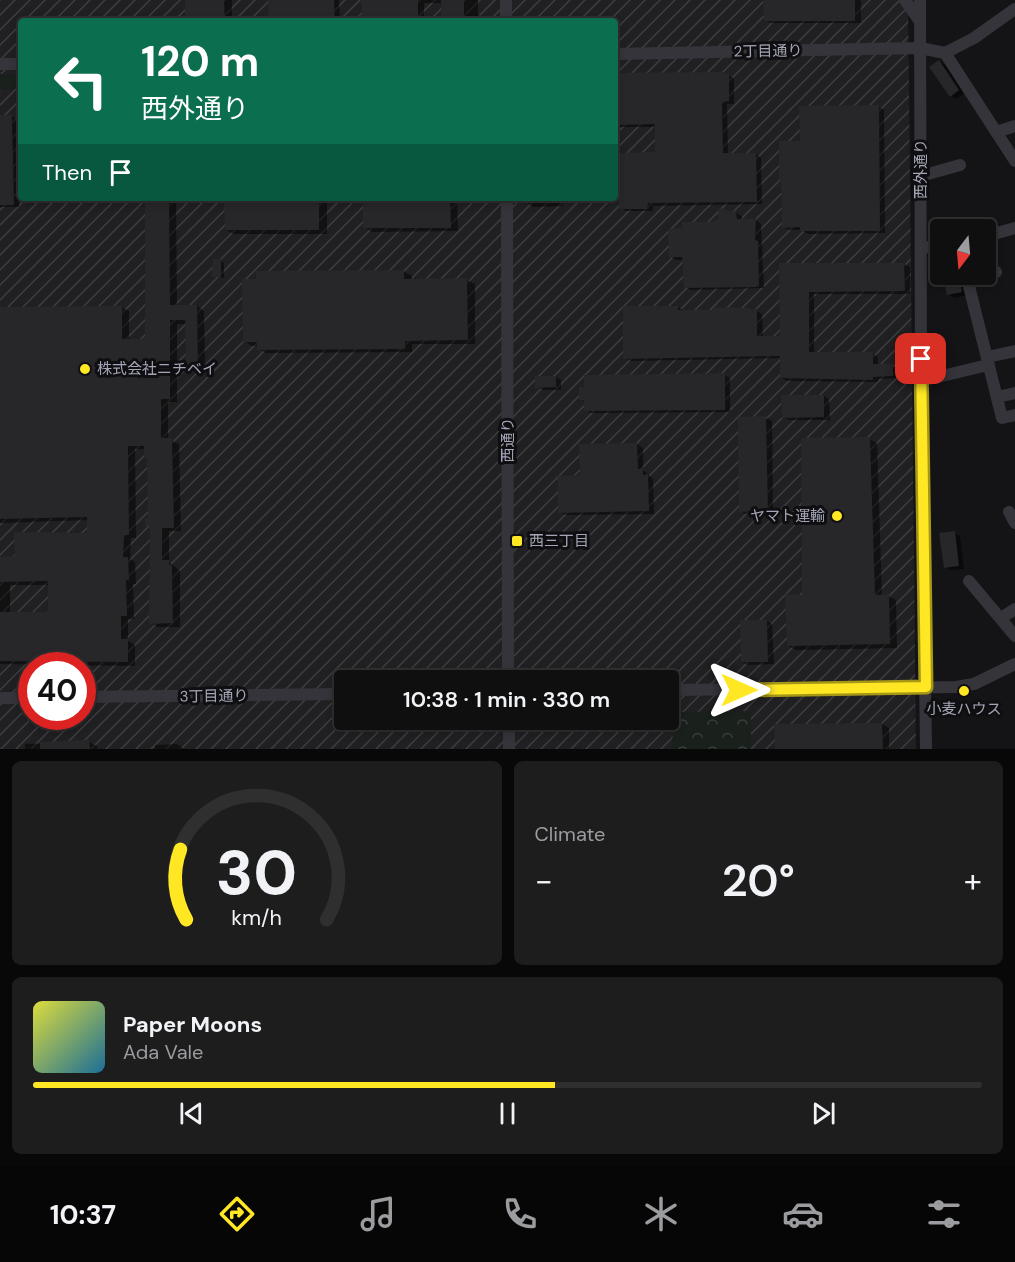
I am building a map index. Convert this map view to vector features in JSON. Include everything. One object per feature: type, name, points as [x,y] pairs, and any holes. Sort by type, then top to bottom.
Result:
[{"type":"street","points":[[506,0],[506,18]]},
{"type":"street","points":[[905,0],[920,20]]},
{"type":"street","name":"西外通り","points":[[920,0],[921,381],[926,749]]},
{"type":"street","points":[[1015,9],[974,38],[945,53],[1015,161]]},
{"type":"street","name":"2丁目通り","points":[[618,54],[920,48],[945,53]]},
{"type":"street","points":[[0,64],[18,64]]},
{"type":"street","points":[[996,132],[1015,126]]},
{"type":"street","points":[[921,176],[960,165]]},
{"type":"street","name":"西通り","points":[[507,201],[508,670]]},
{"type":"street","points":[[996,233],[1015,228]]},
{"type":"street","points":[[921,248],[930,247]]},
{"type":"street","points":[[969,285],[1002,418],[1015,415]]},
{"type":"street","points":[[921,381],[1015,351]]},
{"type":"street","points":[[997,397],[1015,393]]},
{"type":"street","points":[[969,580],[1015,636]]},
{"type":"street","points":[[1001,618],[1015,609]]},
{"type":"street","points":[[679,690],[957,687],[974,684],[1015,664]]},
{"type":"street","name":"3丁目通り","points":[[96,697],[334,694]]},
{"type":"street","points":[[0,698],[18,698]]},
{"type":"street","points":[[509,730],[509,749]]},
{"type":"shaded area","points":[[0,0],[908,0],[916,749],[0,749]]},
{"type":"green space","points":[[0,74],[18,74],[18,88],[0,90]]},
{"type":"green space","points":[[751,711],[751,749],[672,749],[671,730],[679,730],[679,712]]},
{"type":"building","points":[[185,0],[224,0],[225,18],[185,18]]},
{"type":"building","points":[[268,0],[334,0],[335,18],[269,18]]},
{"type":"building","points":[[361,0],[418,0],[418,18],[362,18]]},
{"type":"building","points":[[441,0],[464,0],[464,18],[441,18]]},
{"type":"building","points":[[763,0],[855,0],[855,21],[764,21]]},
{"type":"building","points":[[939,60],[959,90],[950,97],[929,67]]},
{"type":"building","points":[[723,72],[723,74],[729,74],[729,101],[722,102],[723,153],[756,153],[757,202],[648,203],[647,209],[619,209],[618,153],[655,152],[655,124],[618,125],[618,73]]},
{"type":"building","points":[[879,105],[880,231],[800,231],[800,227],[782,228],[779,141],[800,141],[799,106]]},
{"type":"building","points":[[0,115],[12,115],[14,205],[0,205]]},
{"type":"building","name":"株式会社ニチベイ","points":[[145,201],[169,201],[170,305],[197,305],[198,367],[186,367],[185,320],[170,320],[170,399],[161,399],[161,438],[172,438],[174,528],[162,528],[162,560],[169,560],[169,566],[172,565],[173,623],[149,624],[150,526],[145,526],[145,518],[148,518],[147,458],[144,458],[144,446],[128,446],[129,535],[124,535],[123,557],[128,557],[129,580],[126,580],[127,616],[121,616],[121,639],[128,639],[128,662],[96,662],[96,652],[18,652],[18,661],[0,661],[0,612],[48,612],[48,581],[0,582],[0,557],[15,556],[14,532],[87,533],[87,517],[0,519],[0,307],[122,306],[122,339],[145,339]]},
{"type":"building","points":[[224,201],[319,201],[319,230],[225,230]]},
{"type":"building","points":[[363,201],[450,201],[451,228],[363,228]]},
{"type":"building","points":[[718,208],[736,212],[737,219],[756,219],[755,240],[758,241],[759,286],[684,288],[682,257],[669,257],[668,229],[682,228],[682,222],[714,222],[718,219]]},
{"type":"building","points":[[213,259],[221,259],[221,277],[212,277]]},
{"type":"building","points":[[779,263],[904,263],[905,291],[809,292],[809,352],[873,352],[873,364],[893,364],[893,376],[873,377],[873,380],[780,378],[780,356],[623,359],[623,306],[678,306],[678,310],[713,310],[713,307],[757,309],[757,336],[780,336]]},
{"type":"building","points":[[404,270],[404,279],[467,278],[468,340],[405,341],[405,349],[257,350],[257,342],[243,342],[242,279],[256,279],[256,271]]},
{"type":"building","points":[[945,285],[960,285],[962,292],[947,295]]},
{"type":"building","points":[[725,373],[725,410],[584,411],[584,400],[579,400],[579,387],[584,387],[584,375]]},
{"type":"building","points":[[535,376],[556,376],[556,387],[535,388]]},
{"type":"building","points":[[781,395],[824,395],[824,417],[782,418]]},
{"type":"building","points":[[766,416],[768,511],[739,512],[738,417]]},
{"type":"building","name":"ヤマト運輸","points":[[870,437],[875,595],[889,594],[890,644],[787,646],[785,594],[802,595],[801,438]]},
{"type":"building","points":[[637,443],[638,469],[643,468],[643,475],[648,474],[649,511],[558,513],[558,476],[580,475],[579,444]]},
{"type":"building","points":[[955,531],[959,566],[944,568],[939,533]]},
{"type":"building","points":[[740,620],[767,620],[768,662],[741,662]]},
{"type":"building","points":[[882,723],[883,749],[775,749],[774,724]]},
{"type":"building","points":[[89,740],[90,749],[40,749],[40,742]]},
{"type":"place","name":"株式会社ニチベイ","points":[[85,369]]},
{"type":"place","name":"ヤマト運輸","points":[[837,516]]},
{"type":"place","name":"西三丁目","points":[[517,541]]},
{"type":"place","name":"小麦ハウス","points":[[964,691]]},
{"type":"route","points":[[739,690],[926,687],[921,359]]}]
